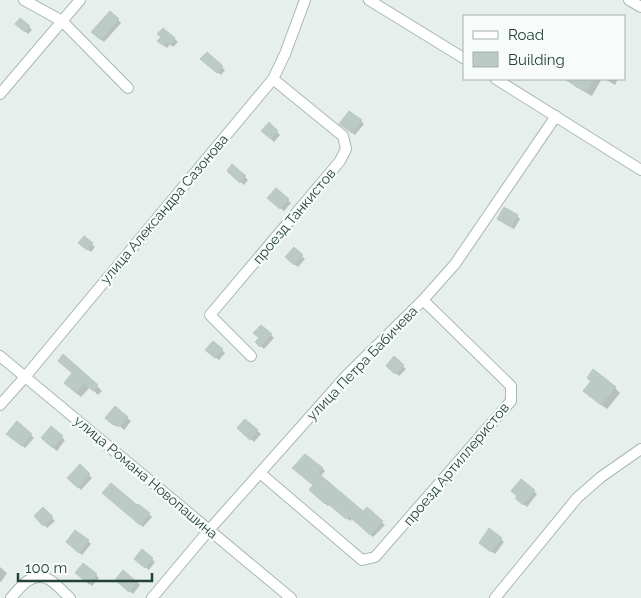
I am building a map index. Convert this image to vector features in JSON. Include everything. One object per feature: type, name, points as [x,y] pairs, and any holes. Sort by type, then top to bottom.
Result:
[{"type":"street","points":[[24,0],[62,22],[128,88]]},
{"type":"street","points":[[0,94],[80,0]]},
{"type":"street","name":"улица Александра Сазонова","points":[[0,405],[273,78],[285,54],[305,0]]},
{"type":"street","points":[[369,0],[463,58]]},
{"type":"street","points":[[629,0],[641,7]]},
{"type":"street","name":"проезд Танкистов","points":[[251,356],[210,315],[340,161],[346,149],[343,136],[273,78]]},
{"type":"street","points":[[498,80],[641,170]]},
{"type":"street","name":"улица Петра Бабичева","points":[[152,598],[209,530],[347,375],[423,300],[455,264],[556,116]]},
{"type":"street","name":"проезд Артиллеристов","points":[[260,473],[362,560],[375,557],[511,401],[511,386],[423,300]]},
{"type":"street","name":"улица Романа Новопашина","points":[[0,356],[291,598]]},
{"type":"street","points":[[495,598],[577,498],[601,477],[641,449]]},
{"type":"street","points":[[11,598],[29,580],[41,578],[48,579],[70,598]]},
{"type":"building","points":[[110,11],[119,19],[101,40],[91,32]]},
{"type":"building","points":[[20,18],[30,26],[25,32],[15,24]]},
{"type":"building","points":[[163,28],[175,38],[170,45],[167,42],[164,46],[157,41],[161,37],[157,34]]},
{"type":"building","points":[[207,52],[223,66],[217,73],[200,59]]},
{"type":"building","points":[[566,80],[593,80],[586,92]]},
{"type":"building","points":[[349,111],[362,120],[352,133],[339,124]]},
{"type":"building","points":[[269,122],[278,131],[271,139],[261,131]]},
{"type":"building","points":[[232,164],[246,176],[240,183],[227,171]]},
{"type":"building","points":[[276,188],[289,199],[280,209],[267,198]]},
{"type":"building","points":[[504,207],[518,215],[511,227],[497,219]]},
{"type":"building","points":[[84,236],[93,243],[87,250],[78,243]]},
{"type":"building","points":[[294,247],[303,255],[294,265],[285,257]]},
{"type":"building","points":[[261,325],[272,334],[260,347],[255,342],[259,338],[253,333]]},
{"type":"building","points":[[213,341],[223,349],[215,358],[205,350]]},
{"type":"building","points":[[63,354],[98,385],[93,391],[84,383],[76,393],[64,383],[72,373],[58,361]]},
{"type":"building","points":[[394,356],[404,365],[395,374],[386,366]]},
{"type":"building","points":[[593,369],[616,387],[601,405],[583,391],[591,381],[587,378]]},
{"type":"building","points":[[115,406],[128,417],[120,427],[115,423],[113,425],[105,418]]},
{"type":"building","points":[[245,419],[258,430],[250,440],[237,428]]},
{"type":"building","points":[[17,421],[32,434],[22,446],[6,434]]},
{"type":"building","points":[[51,426],[63,436],[53,448],[41,438]]},
{"type":"building","points":[[305,454],[323,468],[318,473],[363,511],[367,507],[383,521],[370,535],[349,516],[346,519],[309,490],[313,485],[292,468]]},
{"type":"building","points":[[80,464],[90,474],[78,488],[67,478]]},
{"type":"building","points":[[521,479],[535,490],[523,505],[515,498],[517,496],[511,491]]},
{"type":"building","points":[[111,483],[137,505],[150,513],[140,525],[102,493]]},
{"type":"building","points":[[43,507],[53,517],[43,526],[34,516]]},
{"type":"building","points":[[489,528],[502,538],[491,552],[479,543]]},
{"type":"building","points":[[75,530],[89,540],[79,553],[66,542]]},
{"type":"building","points":[[142,549],[153,558],[145,568],[134,559]]},
{"type":"building","points":[[83,563],[97,574],[89,584],[75,573]]},
{"type":"building","points":[[123,570],[137,582],[129,592],[115,580]]}]
